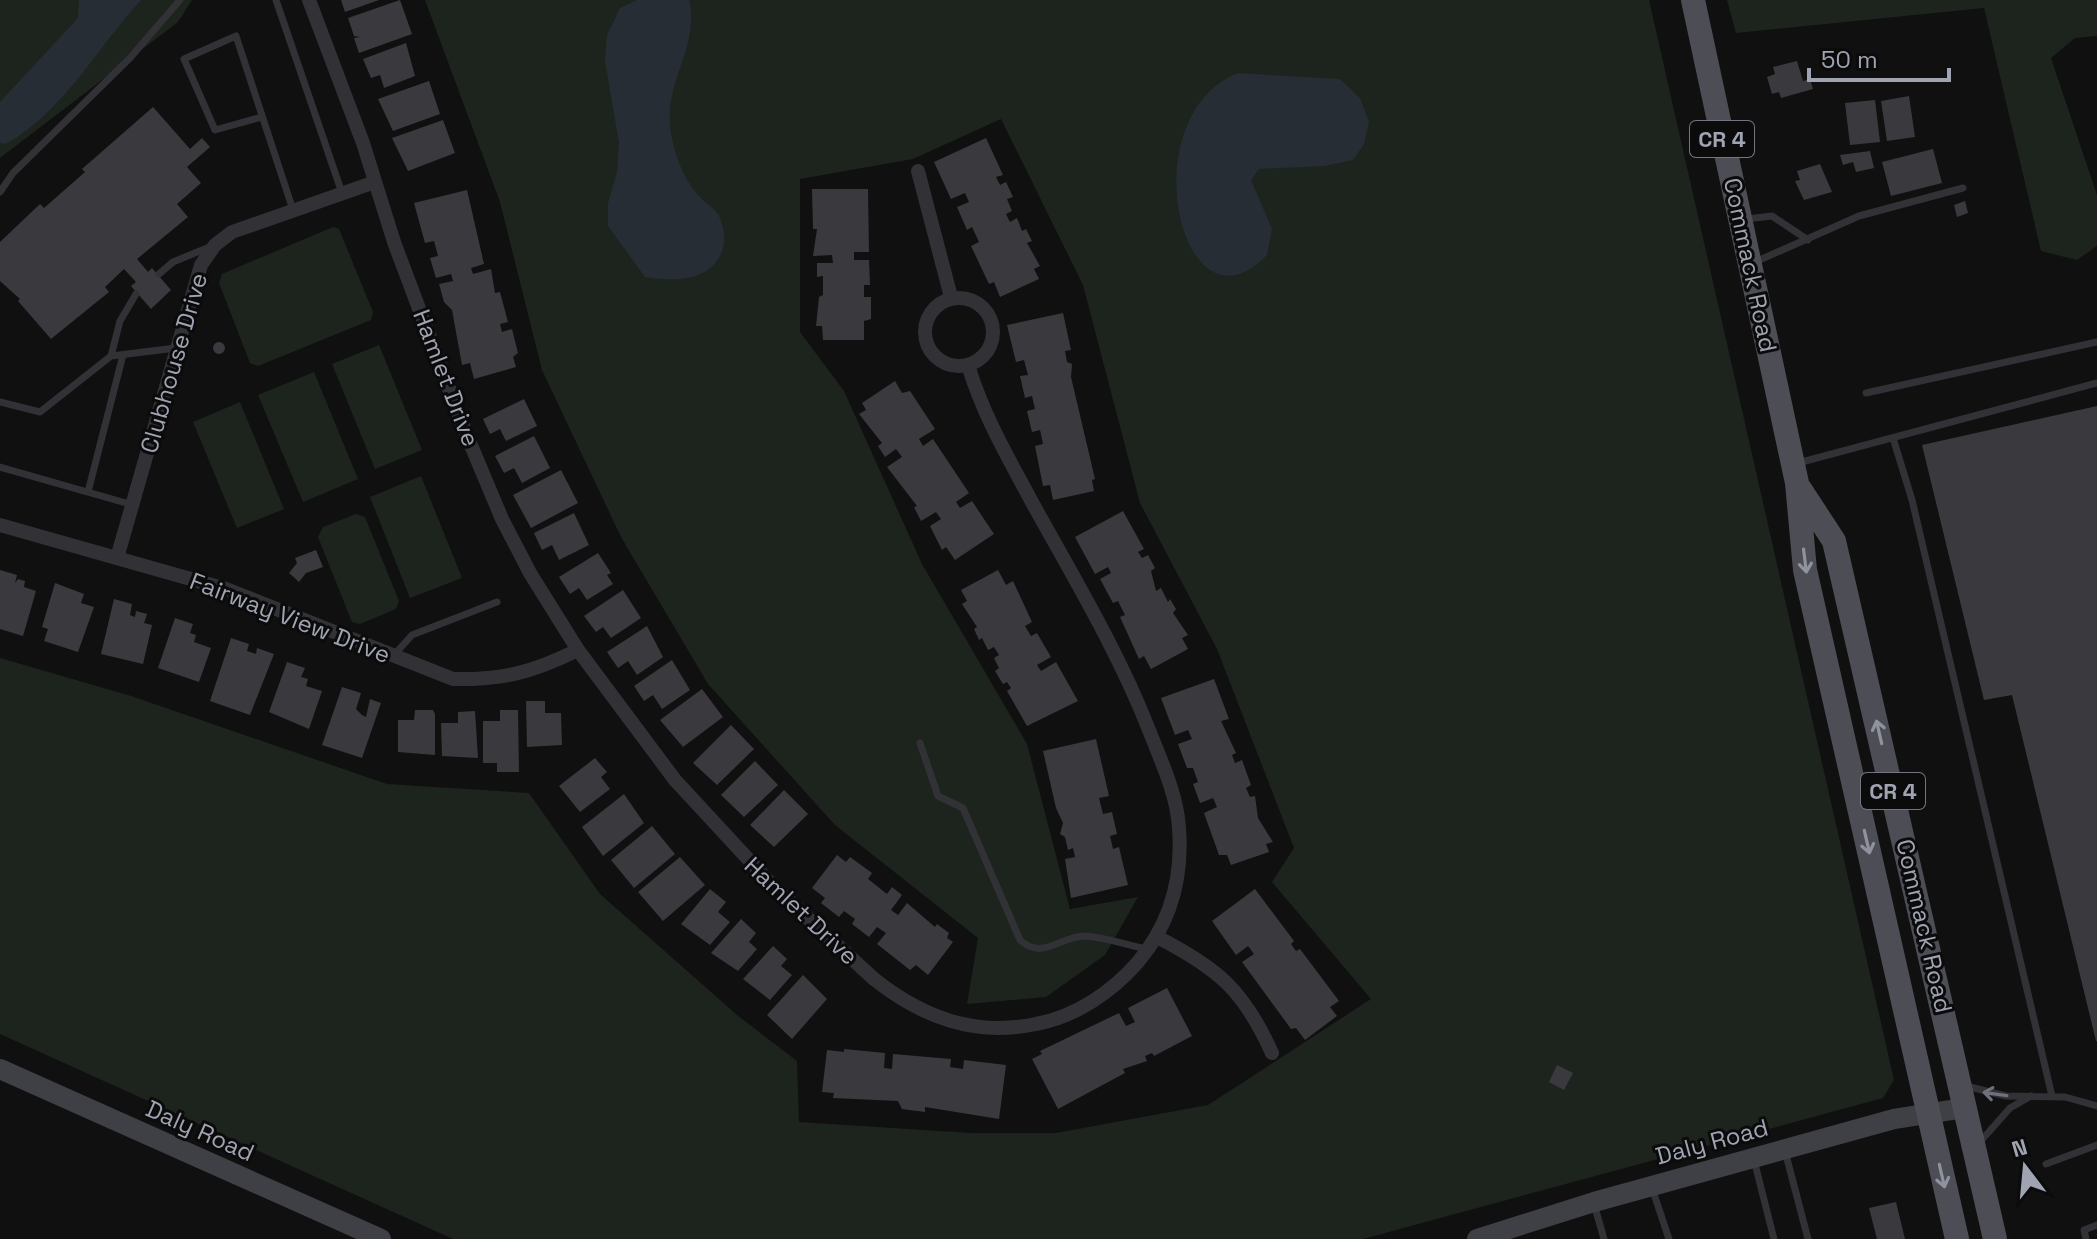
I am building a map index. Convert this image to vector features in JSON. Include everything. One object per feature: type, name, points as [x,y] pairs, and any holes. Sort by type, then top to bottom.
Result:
[{"type":"main road","name":"Commack Road","points":[[1693,0],[1794,474],[1805,570],[1957,1239]]},
{"type":"main road","name":"Commack Road","points":[[1794,474],[1834,541],[1995,1239]]},
{"type":"main road","name":"Daly Road","points":[[0,1069],[381,1239]]},
{"type":"main road","name":"Daly Road","points":[[1477,1239],[1594,1202],[1785,1149],[1927,1112],[1964,1108]]},
{"type":"street","name":"Hamlet Drive","points":[[309,0],[394,242],[502,519],[530,573],[578,650],[675,780],[731,844],[874,979],[900,1000],[934,1018],[1004,1029],[1038,1024],[1098,998],[1129,972],[1154,943],[1172,905],[1179,864],[1179,827],[1171,788],[1122,665],[989,423],[969,368]]},
{"type":"street","points":[[918,171],[951,297]]},
{"type":"street","name":"Clubhouse Drive","points":[[117,558],[201,265],[215,245],[232,232],[375,182]]},
{"type":"street","points":[[951,297],[973,300],[983,307],[992,324],[993,340],[984,356],[969,368],[940,362],[927,341],[929,316],[938,304],[951,297]]},
{"type":"street","name":"Fairway View Drive","points":[[0,525],[226,589],[453,679],[492,680],[535,670],[578,650]]},
{"type":"street","points":[[1154,943],[1222,975],[1241,995],[1272,1053]]},
{"type":"lane","points":[[0,192],[13,173],[130,58],[180,0]]},
{"type":"lane","points":[[276,0],[342,193]]},
{"type":"lane","points":[[262,117],[215,130],[184,59],[236,36],[293,210]]},
{"type":"lane","points":[[1750,264],[1859,216],[1963,188]]},
{"type":"lane","points":[[1740,220],[1772,216],[1808,240]]},
{"type":"lane","points":[[159,274],[173,262],[215,245]]},
{"type":"lane","points":[[111,356],[120,321],[136,294]]},
{"type":"lane","points":[[1866,393],[2097,342]]},
{"type":"lane","points":[[0,402],[40,412],[111,356],[176,348]]},
{"type":"lane","points":[[88,492],[123,355]]},
{"type":"lane","points":[[1794,474],[1893,438],[2097,383]]},
{"type":"lane","points":[[1893,438],[1915,515],[2052,1096]]},
{"type":"lane","points":[[0,467],[133,505]]},
{"type":"lane","points":[[393,656],[412,635],[497,602]]},
{"type":"lane","points":[[920,743],[938,796],[963,808],[1020,940],[1028,947],[1042,950],[1083,936],[1154,943]]},
{"type":"lane","points":[[1958,1082],[2006,1096],[2052,1096],[2097,1106]]},
{"type":"lane","points":[[1974,1149],[2010,1108],[2033,1095]]},
{"type":"lane","points":[[2046,1164],[2097,1145]]},
{"type":"lane","points":[[1785,1149],[1808,1239]]},
{"type":"lane","points":[[1753,1158],[1774,1239]]},
{"type":"lane","points":[[1652,1186],[1669,1239]]},
{"type":"lane","points":[[1594,1202],[1604,1239]]},
{"type":"lane","points":[[2086,1239],[2084,1230],[2097,1225]]},
{"type":"shaded area","points":[[0,0],[192,0],[178,22],[0,158]]},
{"type":"shaded area","points":[[79,0],[141,0],[63,97],[27,130],[6,144],[0,143],[0,102],[78,18]]},
{"type":"shaded area","points":[[425,0],[1649,0],[1894,1080],[1883,1098],[1363,1239],[453,1239],[0,1034],[0,658],[131,696],[387,784],[529,793],[600,894],[737,1015],[797,1061],[799,1122],[971,1133],[1056,1133],[1208,1105],[1371,999],[1272,882],[1294,848],[1217,649],[1140,503],[1083,285],[1001,119],[913,159],[800,179],[800,332],[844,391],[922,564],[1027,744],[1070,909],[1138,897],[1105,955],[1046,997],[967,1004],[978,938],[835,825],[708,684],[621,537],[542,370],[500,202]]},
{"type":"shaded area","points":[[637,0],[689,0],[690,32],[670,109],[671,134],[684,173],[694,190],[718,214],[724,243],[713,265],[704,272],[682,279],[645,277],[608,226],[608,203],[617,172],[619,143],[605,61],[607,35],[620,8]]},
{"type":"shaded area","points":[[1727,0],[2097,0],[2097,36],[2075,38],[2051,58],[2097,195],[2097,246],[2077,260],[2041,251],[1984,8],[1736,33]]},
{"type":"shaded area","points":[[1238,73],[1340,79],[1360,98],[1369,122],[1364,144],[1353,160],[1325,166],[1259,169],[1251,180],[1272,229],[1267,255],[1237,275],[1211,271],[1191,248],[1179,214],[1177,173],[1184,132],[1204,97]]},
{"type":"shaded area","points":[[333,227],[339,229],[373,312],[371,320],[258,366],[250,363],[219,283],[222,274]]},
{"type":"shaded area","points":[[379,345],[422,450],[375,469],[332,364]]},
{"type":"shaded area","points":[[314,372],[358,479],[303,502],[258,395]]},
{"type":"shaded area","points":[[240,402],[284,509],[237,528],[193,422]]},
{"type":"shaded area","points":[[421,476],[462,578],[410,598],[370,497]]},
{"type":"shaded area","points":[[356,514],[365,517],[399,601],[396,609],[360,624],[352,622],[318,537],[323,527]]},
{"type":"building","points":[[341,0],[379,0],[345,12]]},
{"type":"building","points":[[400,0],[412,34],[359,53],[354,38],[360,37],[354,36],[348,18]]},
{"type":"building","points":[[406,43],[415,76],[384,88],[380,75],[371,78],[363,59]]},
{"type":"building","points":[[1797,61],[1803,81],[1810,79],[1813,89],[1781,98],[1779,92],[1772,94],[1767,77],[1775,74],[1773,67]]},
{"type":"building","points":[[429,81],[440,114],[393,131],[378,99]]},
{"type":"building","points":[[1909,96],[1915,137],[1887,141],[1881,101]]},
{"type":"building","points":[[1875,100],[1880,142],[1850,145],[1845,103]]},
{"type":"building","points":[[153,107],[190,149],[202,138],[210,147],[187,167],[201,183],[177,204],[188,217],[137,259],[148,272],[152,268],[171,290],[151,309],[131,286],[136,282],[124,269],[105,287],[109,292],[51,339],[18,301],[20,299],[0,281],[0,242],[40,204],[44,208],[85,172],[82,169]]},
{"type":"building","points":[[443,120],[455,153],[408,171],[392,138]]},
{"type":"building","points":[[986,138],[1003,175],[996,177],[1000,185],[1006,182],[1013,197],[1007,199],[1012,211],[1006,214],[1010,222],[1017,218],[1022,231],[1026,229],[1032,241],[1027,243],[1040,266],[1034,269],[1039,279],[1000,297],[994,282],[989,284],[971,246],[979,242],[972,227],[967,230],[957,207],[969,202],[965,193],[951,199],[934,162]]},
{"type":"building","points":[[1933,149],[1942,183],[1891,196],[1882,162]]},
{"type":"building","points":[[1870,151],[1874,168],[1856,172],[1853,162],[1843,165],[1840,155]]},
{"type":"building","points":[[1820,164],[1832,192],[1804,200],[1795,181],[1800,180],[1797,171]]},
{"type":"building","points":[[812,189],[868,189],[869,252],[854,252],[854,260],[869,260],[870,285],[864,285],[864,297],[871,297],[871,319],[864,321],[864,340],[823,340],[822,326],[816,326],[819,297],[823,295],[823,276],[817,277],[817,263],[833,263],[832,255],[813,256],[817,229],[813,229]]},
{"type":"building","points":[[467,190],[484,264],[471,268],[473,274],[491,269],[495,293],[500,292],[508,322],[500,324],[502,332],[512,329],[518,353],[513,357],[516,367],[474,379],[470,363],[462,365],[452,310],[444,302],[439,284],[453,281],[451,274],[436,278],[430,258],[438,256],[434,241],[425,243],[414,203]]},
{"type":"building","points":[[1965,201],[1968,213],[1957,217],[1954,205]]},
{"type":"building","points":[[1063,313],[1071,350],[1065,351],[1067,362],[1072,364],[1071,377],[1095,479],[1092,480],[1094,491],[1053,500],[1050,485],[1043,486],[1035,446],[1043,444],[1040,430],[1032,432],[1027,411],[1035,409],[1032,396],[1025,398],[1020,376],[1028,375],[1024,360],[1016,362],[1007,325]]},
{"type":"building","points":[[219,342],[225,348],[219,354],[213,348]]},
{"type":"building","points":[[895,381],[902,393],[910,391],[935,429],[919,439],[923,446],[933,439],[969,493],[956,502],[960,508],[972,501],[994,534],[955,560],[946,547],[942,550],[930,526],[941,519],[936,512],[921,521],[914,507],[917,506],[887,467],[902,457],[896,449],[885,457],[878,446],[882,443],[859,414],[866,410],[862,403]]},
{"type":"building","points":[[524,399],[537,426],[506,441],[500,429],[490,434],[483,419]]},
{"type":"building","points":[[2097,406],[2096,1041],[2012,695],[1984,700],[1922,445]]},
{"type":"building","points":[[534,436],[550,468],[522,483],[514,468],[504,473],[495,456]]},
{"type":"building","points":[[561,470],[578,503],[531,528],[513,495]]},
{"type":"building","points":[[1123,511],[1144,549],[1138,552],[1142,558],[1148,555],[1155,568],[1151,571],[1156,591],[1161,588],[1168,602],[1170,599],[1176,609],[1173,613],[1188,635],[1182,638],[1188,649],[1151,669],[1144,656],[1139,659],[1120,617],[1125,615],[1118,601],[1113,603],[1100,579],[1111,573],[1108,567],[1095,574],[1075,537]]},
{"type":"building","points":[[574,513],[589,545],[559,560],[552,545],[542,550],[534,533]]},
{"type":"building","points":[[316,550],[323,567],[306,573],[299,582],[289,573],[297,563],[295,558]]},
{"type":"building","points":[[598,553],[611,573],[607,575],[613,584],[587,600],[579,588],[570,594],[559,577]]},
{"type":"building","points":[[0,570],[17,575],[15,583],[18,579],[25,581],[24,587],[36,591],[23,636],[0,629]]},
{"type":"building","points":[[998,570],[1006,585],[1013,581],[1032,622],[1025,626],[1031,636],[1037,633],[1051,657],[1037,665],[1041,671],[1056,662],[1078,701],[1027,726],[1007,691],[1011,688],[1007,682],[1003,684],[995,671],[999,668],[994,658],[999,655],[994,647],[988,650],[982,638],[979,640],[974,629],[977,627],[962,604],[967,601],[961,590]]},
{"type":"building","points":[[55,583],[84,594],[81,603],[94,607],[78,652],[44,641],[48,629],[42,627]]},
{"type":"building","points":[[623,590],[641,618],[611,638],[603,627],[596,632],[584,616]]},
{"type":"building","points":[[114,599],[132,604],[130,615],[135,617],[136,611],[147,614],[144,623],[152,625],[143,664],[101,654]]},
{"type":"building","points":[[175,618],[193,624],[190,633],[196,635],[194,642],[211,648],[199,682],[158,668]]},
{"type":"building","points":[[647,626],[663,657],[637,675],[628,661],[618,668],[607,652]]},
{"type":"building","points":[[231,638],[249,644],[247,651],[256,654],[257,648],[274,654],[250,715],[210,701]]},
{"type":"building","points":[[672,660],[690,690],[662,709],[653,695],[644,701],[634,686]]},
{"type":"building","points":[[287,662],[305,668],[301,677],[308,679],[306,686],[322,691],[309,729],[269,712]]},
{"type":"building","points":[[1214,679],[1229,719],[1221,721],[1236,753],[1232,755],[1235,763],[1242,760],[1251,785],[1246,788],[1250,797],[1255,796],[1258,818],[1273,842],[1266,844],[1269,852],[1231,865],[1227,855],[1219,855],[1204,813],[1217,807],[1213,798],[1200,803],[1193,784],[1198,782],[1193,768],[1187,768],[1178,744],[1192,739],[1188,730],[1175,735],[1161,698]]},
{"type":"building","points":[[342,687],[361,693],[356,709],[366,717],[370,699],[381,703],[362,758],[322,745]]},
{"type":"building","points":[[702,689],[723,717],[683,747],[660,720]]},
{"type":"building","points":[[526,701],[545,701],[545,713],[561,713],[562,745],[527,747]]},
{"type":"building","points":[[415,710],[433,710],[435,714],[435,755],[398,752],[398,720],[414,720]]},
{"type":"building","points":[[500,710],[518,710],[519,772],[497,772],[497,763],[483,763],[483,721],[500,721]]},
{"type":"building","points":[[475,711],[478,758],[442,756],[441,723],[458,723],[458,712]]},
{"type":"building","points":[[731,725],[754,749],[717,785],[693,763]]},
{"type":"building","points":[[1096,739],[1109,796],[1099,798],[1103,814],[1112,812],[1117,834],[1110,836],[1113,849],[1119,847],[1128,885],[1071,898],[1065,859],[1075,857],[1073,848],[1068,850],[1065,837],[1060,834],[1063,823],[1056,808],[1043,751]]},
{"type":"building","points":[[595,758],[607,772],[601,777],[610,789],[580,812],[559,786]]},
{"type":"building","points":[[755,761],[778,785],[744,817],[721,795]]},
{"type":"building","points":[[784,790],[808,814],[774,847],[750,825]]},
{"type":"building","points":[[624,794],[644,823],[603,856],[582,827]]},
{"type":"building","points":[[652,826],[675,854],[634,888],[611,860]]},
{"type":"building","points":[[837,855],[846,862],[850,857],[872,873],[868,879],[887,894],[892,887],[902,895],[891,910],[898,915],[907,903],[935,927],[937,924],[949,933],[947,938],[953,942],[928,975],[916,965],[910,970],[877,944],[886,933],[877,927],[869,937],[852,924],[855,919],[844,911],[839,917],[821,903],[825,898],[812,888]]},
{"type":"building","points":[[680,857],[705,885],[663,921],[638,892]]},
{"type":"building","points":[[710,889],[726,902],[718,912],[730,922],[710,945],[681,924]]},
{"type":"building","points":[[1255,889],[1294,941],[1291,944],[1296,951],[1300,949],[1339,1001],[1330,1007],[1337,1016],[1305,1040],[1296,1028],[1291,1029],[1242,962],[1254,954],[1248,946],[1236,955],[1212,921]]},
{"type":"building","points":[[741,919],[756,933],[749,942],[757,949],[738,971],[711,953]]},
{"type":"building","points":[[773,946],[787,959],[781,966],[792,975],[770,1000],[743,979]]},
{"type":"building","points":[[803,975],[827,999],[792,1039],[767,1015]]},
{"type":"building","points":[[1167,988],[1192,1036],[1154,1056],[1152,1053],[1145,1056],[1147,1061],[1123,1069],[1125,1073],[1058,1109],[1032,1059],[1042,1054],[1040,1051],[1119,1013],[1126,1026],[1135,1022],[1128,1008]]},
{"type":"building","points":[[844,1049],[885,1053],[884,1068],[892,1069],[893,1054],[951,1059],[950,1067],[963,1069],[964,1060],[1006,1065],[999,1119],[925,1107],[925,1112],[902,1109],[898,1101],[833,1098],[834,1093],[822,1092],[827,1050],[844,1052]]},
{"type":"building","points":[[1557,1065],[1573,1073],[1564,1090],[1549,1082]]},
{"type":"building","points":[[1896,1202],[1905,1239],[1877,1239],[1869,1208]]}]
